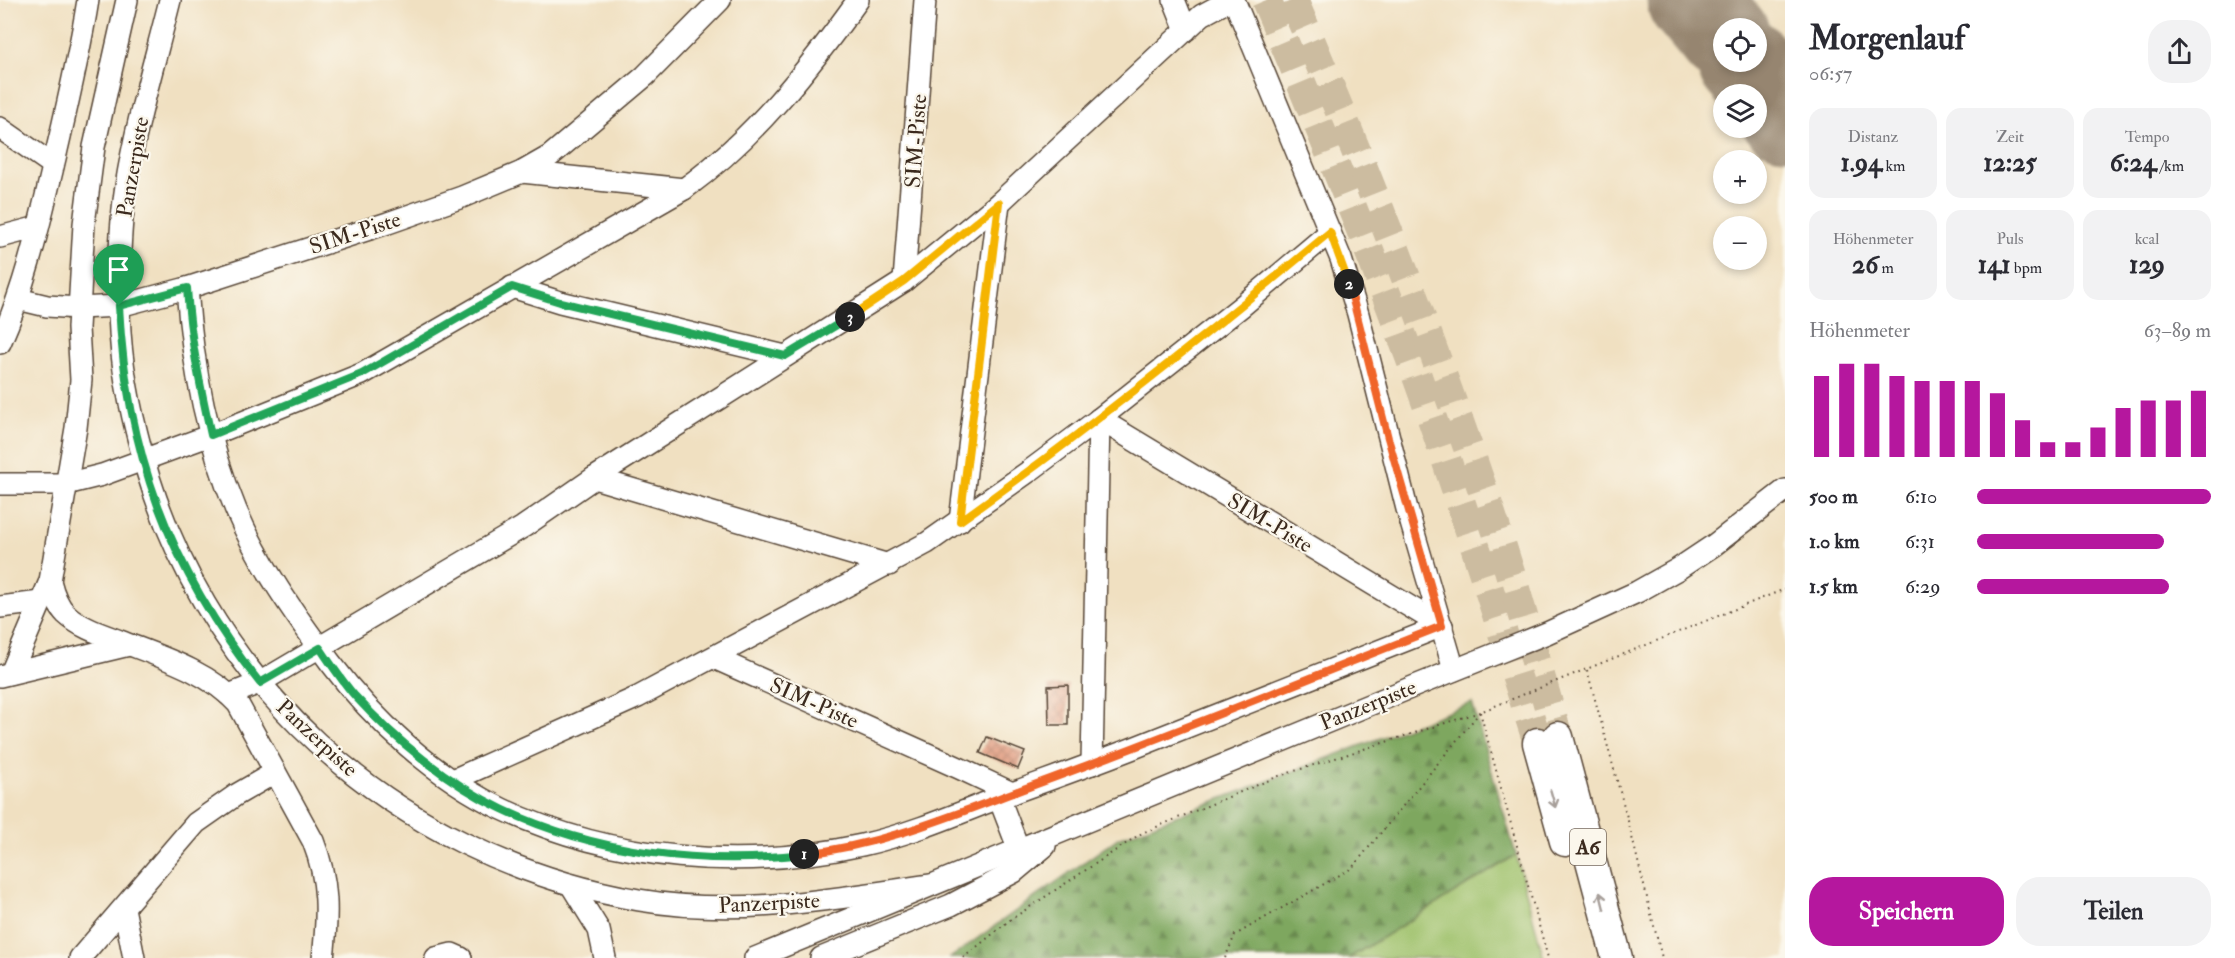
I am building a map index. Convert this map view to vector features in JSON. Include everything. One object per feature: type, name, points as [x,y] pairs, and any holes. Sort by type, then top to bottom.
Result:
[{"type":"highway","name":"A6","points":[[1595,958],[1548,740],[1617,958]]},
{"type":"street","points":[[1,339],[28,268],[68,105],[88,0]]},
{"type":"street","points":[[6,675],[50,581],[76,428],[81,380],[79,308],[84,224],[94,147],[127,0]]},
{"type":"street","name":"Panzerpiste","points":[[170,0],[126,185],[120,254],[119,306],[127,394],[143,460],[171,539],[188,574],[230,646],[260,683],[303,730],[353,774],[412,815],[456,840],[503,861],[571,885],[640,900],[691,906],[747,908],[811,903],[931,885]]},
{"type":"street","name":"SIM-Piste","points":[[18,299],[47,306],[79,308],[119,306],[187,288],[399,219],[462,197],[522,172],[550,156],[645,76],[720,0]]},
{"type":"street","points":[[0,484],[66,484],[102,475],[211,435],[362,374],[684,189],[711,169],[752,130],[813,62],[844,9],[858,0]]},
{"type":"street","name":"SIM-Piste","points":[[904,281],[925,0]]},
{"type":"street","points":[[1174,0],[1186,30]]},
{"type":"street","points":[[230,695],[260,683],[523,527],[594,478],[785,356],[848,319],[904,281],[999,203],[1186,30],[1211,9],[1232,0],[1330,232],[1358,314],[1388,438],[1454,670]]},
{"type":"street","points":[[0,128],[12,134],[53,165]]},
{"type":"street","name":"SIM-Piste","points":[[522,172],[684,189]]},
{"type":"street","points":[[960,521],[999,203]]},
{"type":"street","points":[[0,237],[38,227]]},
{"type":"street","points":[[453,780],[638,697],[927,543],[1099,419],[1242,306],[1330,232]]},
{"type":"street","points":[[512,287],[560,302],[785,356]]},
{"type":"street","points":[[187,288],[190,331],[197,375],[211,435],[236,510],[258,554],[320,648],[354,695],[401,741],[453,780],[501,809],[577,836],[623,848],[722,859],[772,858],[862,845],[917,829],[1092,764],[1442,626]]},
{"type":"street","points":[[1092,764],[1099,419]]},
{"type":"street","name":"SIM-Piste","points":[[1099,419],[1442,626]]},
{"type":"street","points":[[594,478],[889,564]]},
{"type":"street","name":"Panzerpiste","points":[[755,958],[1547,633],[1637,592],[1678,569],[1714,545],[1785,490]]},
{"type":"street","points":[[50,581],[54,597],[66,614],[90,630],[169,660],[199,675],[230,695],[238,704],[313,841],[322,864],[327,898],[323,958]]},
{"type":"street","points":[[0,607],[41,602]]},
{"type":"street","points":[[6,675],[129,645]]},
{"type":"street","name":"SIM-Piste","points":[[714,658],[959,768],[1005,796]]},
{"type":"street","points":[[80,958],[196,823],[236,795],[274,773]]},
{"type":"street","points":[[1005,796],[1019,850]]},
{"type":"street","points":[[821,958],[951,905],[1014,872],[1062,832]]},
{"type":"street","points":[[571,885],[599,930],[604,958]]},
{"type":"street","points":[[124,908],[134,958]]},
{"type":"street","points":[[436,958],[452,954],[461,958]]},
{"type":"path","points":[[963,958],[1010,920],[1142,833],[1279,776],[1480,712],[1785,589]]},
{"type":"path","points":[[1587,670],[1662,958]]},
{"type":"path","points":[[1225,958],[1235,935],[1352,868],[1480,712]]},
{"type":"path","points":[[1480,712],[1548,958]]},
{"type":"green space","points":[[1472,703],[1516,855],[1349,958],[950,958],[1118,838]]},
{"type":"green space","points":[[1516,855],[1544,958],[1349,958]]},
{"type":"building","points":[[1068,685],[1068,725],[1049,725],[1048,686]]},
{"type":"building","points":[[987,737],[1025,752],[1018,769],[980,753]]},
{"type":"runway","points":[[1693,0],[1713,24]]},
{"type":"runway","points":[[1751,72],[1785,112]]},
{"type":"tunnel","points":[[1266,0],[1350,202],[1417,377],[1471,533],[1538,743]]},
{"type":"tunnel","points":[[1293,0],[1348,131],[1450,395],[1504,555],[1558,737]]},
{"type":"route","points":[[999,203],[960,521],[1099,419],[1242,306],[1330,232],[1358,314],[1407,509],[1442,626],[1092,764],[917,829],[862,845],[772,858],[722,859],[623,848],[577,836],[501,809],[453,780],[401,741],[354,695],[320,648],[260,683],[230,646],[208,610],[171,539],[154,496],[127,394],[119,306],[187,288],[190,331],[197,375],[211,435],[362,374],[512,287],[560,302],[785,356],[848,319],[904,281],[999,203]]}]
